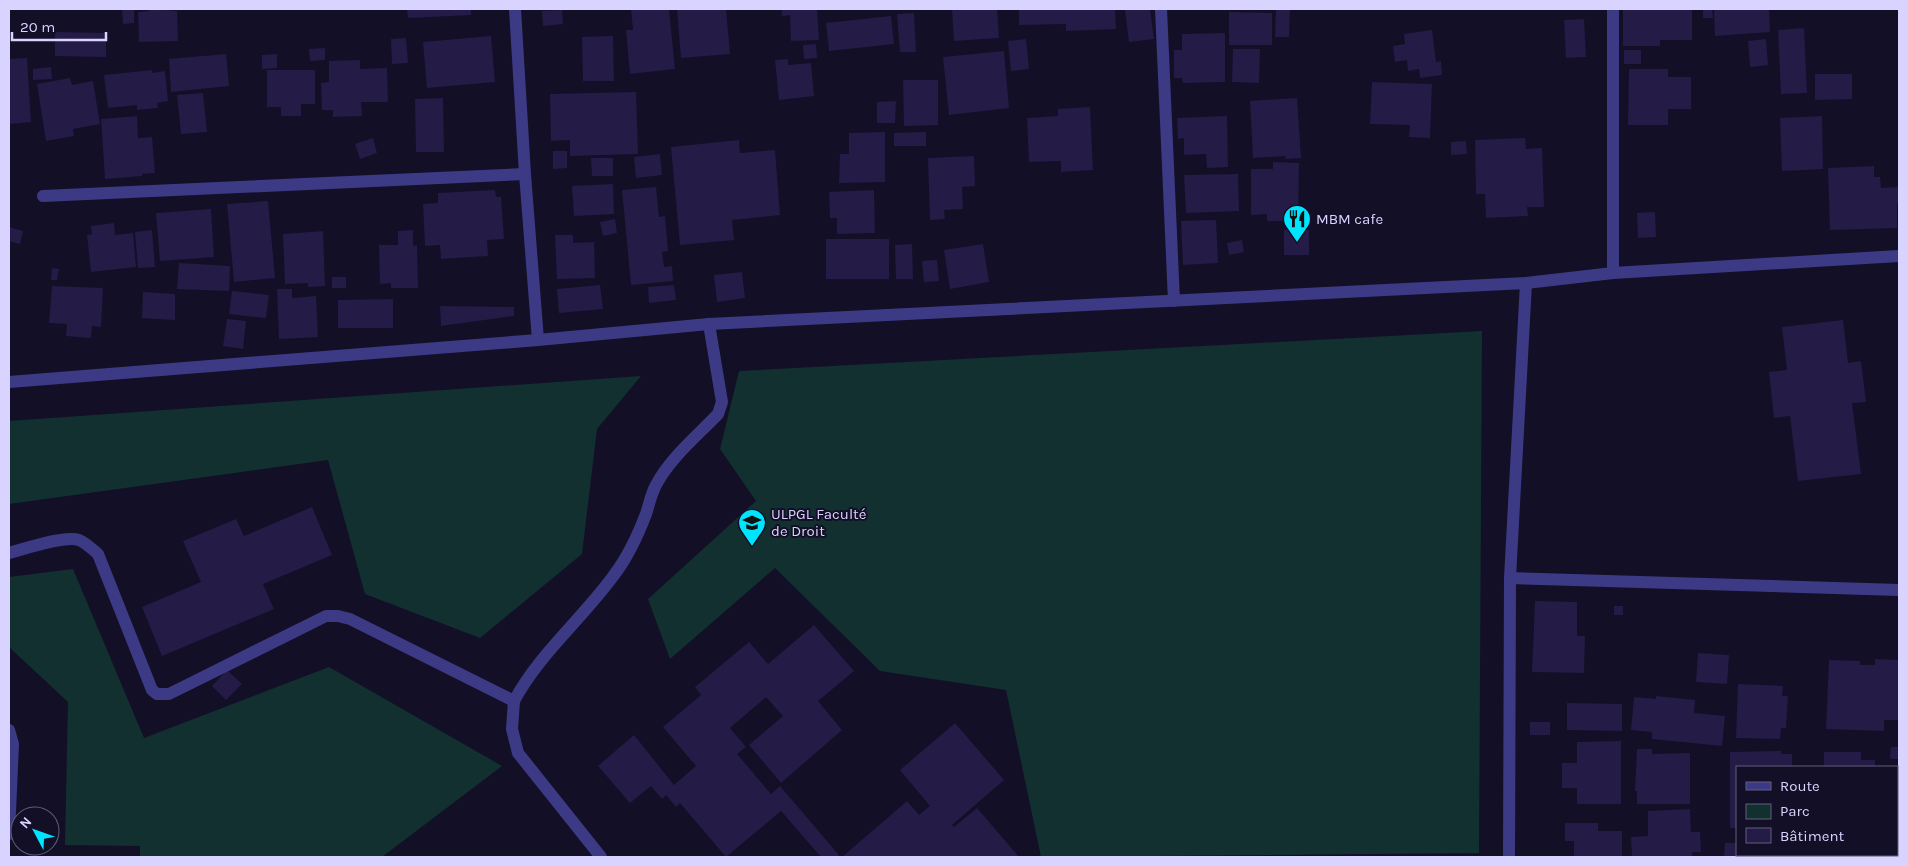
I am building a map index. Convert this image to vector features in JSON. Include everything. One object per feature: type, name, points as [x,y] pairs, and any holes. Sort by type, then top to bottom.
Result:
[{"type":"street","points":[[515,9],[538,340]]},
{"type":"street","points":[[1161,9],[1174,301]]},
{"type":"street","points":[[1613,9],[1613,272]]},
{"type":"street","points":[[43,196],[525,174]]},
{"type":"street","points":[[9,382],[538,340],[710,324],[1526,283],[1613,272],[1899,256]]},
{"type":"street","points":[[1509,857],[1510,578],[1526,283]]},
{"type":"street","points":[[601,857],[518,753],[512,729],[514,701],[526,679],[575,624],[615,574],[645,516],[655,486],[666,469],[718,414],[722,402],[710,324]]},
{"type":"street","points":[[9,553],[66,539],[78,540],[98,554],[152,690],[157,694],[169,694],[326,616],[338,616],[350,619],[514,701]]},
{"type":"street","points":[[1510,578],[1899,590]]},
{"type":"street","points":[[9,730],[13,744],[9,834]]},
{"type":"green space","points":[[1482,331],[1479,853],[1041,857],[1006,690],[880,671],[775,568],[670,659],[648,599],[756,501],[720,449],[739,371]]},
{"type":"green space","points":[[641,376],[597,429],[582,554],[480,638],[365,594],[328,460],[9,504],[9,421]]},
{"type":"green space","points":[[73,569],[144,738],[329,667],[502,766],[382,857],[140,857],[140,846],[65,845],[68,702],[9,647],[9,577]]},
{"type":"building","points":[[122,9],[134,9],[134,23],[123,24]]},
{"type":"building","points":[[149,9],[177,11],[178,41],[139,42],[138,12],[149,11]]},
{"type":"building","points":[[407,9],[471,9],[471,15],[408,18]]},
{"type":"building","points":[[669,9],[675,69],[630,74],[626,30],[633,30],[631,10]]},
{"type":"building","points":[[677,9],[726,9],[730,54],[681,58]]},
{"type":"building","points":[[782,9],[817,9],[819,40],[791,41],[790,15],[782,16]]},
{"type":"building","points":[[952,9],[997,9],[999,38],[954,41]]},
{"type":"building","points":[[1019,9],[1115,9],[1116,29],[1066,31],[1066,24],[1019,25]]},
{"type":"building","points":[[1150,9],[1154,39],[1129,42],[1125,10]]},
{"type":"building","points":[[1276,9],[1290,9],[1289,37],[1275,37]]},
{"type":"building","points":[[1623,9],[1692,9],[1692,40],[1660,40],[1660,46],[1623,46]]},
{"type":"building","points":[[1703,9],[1712,9],[1713,18],[1703,18]]},
{"type":"building","points":[[1714,9],[1769,9],[1770,32],[1715,36]]},
{"type":"building","points":[[562,10],[563,24],[543,26],[542,11]]},
{"type":"building","points":[[1229,12],[1272,13],[1272,45],[1229,45]]},
{"type":"building","points":[[914,13],[916,52],[900,52],[897,14]]},
{"type":"building","points":[[891,16],[894,44],[829,51],[826,23]]},
{"type":"building","points":[[1584,19],[1586,57],[1566,58],[1564,20]]},
{"type":"building","points":[[1804,28],[1807,93],[1781,94],[1778,30]]},
{"type":"building","points":[[1432,30],[1436,62],[1441,61],[1442,75],[1420,78],[1419,69],[1408,71],[1407,60],[1395,62],[1393,46],[1405,44],[1404,34]]},
{"type":"building","points":[[55,32],[106,33],[106,57],[55,56]]},
{"type":"building","points":[[1225,33],[1225,82],[1183,83],[1182,78],[1174,78],[1174,50],[1182,50],[1182,34]]},
{"type":"building","points":[[491,36],[495,82],[427,88],[423,42]]},
{"type":"building","points":[[613,36],[614,81],[583,81],[582,37]]},
{"type":"building","points":[[406,38],[408,63],[392,64],[391,39]]},
{"type":"building","points":[[1026,39],[1029,69],[1011,71],[1008,41]]},
{"type":"building","points":[[1766,39],[1768,65],[1750,67],[1748,41]]},
{"type":"building","points":[[816,44],[817,58],[804,59],[803,45]]},
{"type":"building","points":[[325,48],[325,60],[310,61],[309,49]]},
{"type":"building","points":[[1233,49],[1260,49],[1259,83],[1232,82]]},
{"type":"building","points":[[1624,50],[1641,50],[1641,64],[1624,64]]},
{"type":"building","points":[[1004,51],[1009,108],[949,115],[943,57]]},
{"type":"building","points":[[226,54],[229,86],[171,92],[169,59]]},
{"type":"building","points":[[277,54],[277,68],[262,69],[262,55]]},
{"type":"building","points":[[27,58],[31,122],[9,124],[9,59]]},
{"type":"building","points":[[788,59],[788,65],[811,63],[814,96],[779,100],[775,60]]},
{"type":"building","points":[[360,60],[360,69],[387,68],[388,102],[361,102],[362,116],[333,117],[333,110],[322,110],[321,83],[329,82],[329,61]]},
{"type":"building","points":[[51,67],[52,79],[33,80],[33,69]]},
{"type":"building","points":[[1629,69],[1668,69],[1668,77],[1691,77],[1691,109],[1668,109],[1668,125],[1628,125]]},
{"type":"building","points":[[152,70],[152,73],[165,71],[168,101],[157,103],[158,108],[137,110],[137,105],[108,108],[104,75]]},
{"type":"building","points":[[267,70],[315,70],[315,104],[301,104],[301,116],[281,116],[281,107],[267,107]]},
{"type":"building","points":[[1815,74],[1852,74],[1852,99],[1815,100]]},
{"type":"building","points":[[70,78],[72,85],[93,81],[100,124],[73,129],[74,136],[46,141],[37,84]]},
{"type":"building","points":[[903,80],[938,80],[938,125],[904,126]]},
{"type":"building","points":[[1372,82],[1432,84],[1430,138],[1409,137],[1410,125],[1370,124]]},
{"type":"building","points":[[636,92],[638,154],[570,156],[570,140],[551,141],[550,94]]},
{"type":"building","points":[[203,93],[207,132],[181,134],[177,95]]},
{"type":"building","points":[[443,98],[444,152],[416,152],[415,99]]},
{"type":"building","points":[[1297,98],[1301,158],[1285,159],[1286,156],[1253,158],[1250,101]]},
{"type":"building","points":[[896,101],[895,123],[877,123],[877,102]]},
{"type":"building","points":[[1090,107],[1093,170],[1061,172],[1061,161],[1029,162],[1027,118],[1058,116],[1058,109]]},
{"type":"building","points":[[137,116],[138,138],[152,137],[155,173],[105,179],[101,119]]},
{"type":"building","points":[[1227,116],[1228,167],[1207,168],[1206,154],[1184,155],[1184,138],[1178,139],[1177,118]]},
{"type":"building","points":[[1822,116],[1823,169],[1782,171],[1780,118]]},
{"type":"building","points":[[885,132],[885,182],[839,183],[840,154],[849,154],[849,133]]},
{"type":"building","points":[[926,132],[926,146],[894,146],[894,133]]},
{"type":"building","points":[[373,138],[377,153],[360,159],[355,144]]},
{"type":"building","points":[[1525,138],[1526,149],[1542,148],[1544,207],[1527,207],[1528,216],[1486,218],[1485,194],[1476,194],[1475,140]]},
{"type":"building","points":[[739,140],[740,153],[775,150],[780,215],[732,220],[734,240],[680,245],[671,147]]},
{"type":"building","points":[[1466,141],[1467,154],[1451,155],[1451,142]]},
{"type":"building","points":[[553,151],[567,151],[567,168],[553,169]]},
{"type":"building","points":[[660,154],[662,175],[636,178],[634,157]]},
{"type":"building","points":[[974,156],[975,186],[962,187],[963,209],[944,210],[945,219],[930,220],[928,158]]},
{"type":"building","points":[[591,158],[613,158],[613,176],[592,176]]},
{"type":"building","points":[[1273,162],[1299,163],[1298,221],[1267,221],[1267,214],[1251,215],[1251,169],[1273,169]]},
{"type":"building","points":[[1874,166],[1874,177],[1880,177],[1881,188],[1899,187],[1897,228],[1830,230],[1828,168]]},
{"type":"building","points":[[1238,174],[1239,211],[1186,213],[1184,175]]},
{"type":"building","points":[[613,184],[614,214],[574,216],[572,186]]},
{"type":"building","points":[[656,187],[659,217],[665,216],[668,251],[662,252],[664,267],[672,266],[673,281],[631,285],[622,190]]},
{"type":"building","points":[[495,190],[496,197],[501,197],[504,239],[487,240],[488,256],[441,259],[440,245],[425,246],[423,204],[438,203],[438,193]]},
{"type":"building","points":[[874,190],[875,233],[837,234],[837,218],[830,218],[829,192]]},
{"type":"building","points":[[268,201],[275,278],[234,282],[227,204]]},
{"type":"building","points":[[211,209],[214,257],[160,261],[156,213]]},
{"type":"building","points":[[1655,212],[1656,237],[1638,238],[1637,213]]},
{"type":"building","points":[[615,219],[617,233],[603,236],[600,222]]},
{"type":"building","points":[[1216,220],[1218,263],[1183,265],[1181,221]]},
{"type":"building","points":[[114,223],[115,235],[133,233],[136,267],[91,272],[87,235],[92,234],[91,226]]},
{"type":"building","points":[[9,227],[23,231],[20,244],[9,241]]},
{"type":"building","points":[[152,230],[155,267],[138,268],[135,232]]},
{"type":"building","points":[[413,230],[413,246],[417,245],[418,288],[391,288],[391,283],[380,284],[379,245],[398,245],[398,231]]},
{"type":"building","name":"MBM cafe","points":[[1284,230],[1309,230],[1309,255],[1284,255]]},
{"type":"building","points":[[323,231],[325,286],[308,287],[308,283],[285,284],[283,234]]},
{"type":"building","points":[[555,235],[573,235],[573,243],[594,242],[595,278],[557,279]]},
{"type":"building","points":[[826,239],[889,239],[889,279],[826,279]]},
{"type":"building","points":[[1242,240],[1244,252],[1229,255],[1227,243]]},
{"type":"building","points":[[912,244],[913,279],[896,279],[895,245]]},
{"type":"building","points":[[983,244],[989,282],[950,289],[944,250]]},
{"type":"building","points":[[937,260],[939,281],[924,282],[922,261]]},
{"type":"building","points":[[179,263],[230,266],[229,291],[177,289]]},
{"type":"building","points":[[52,268],[59,269],[57,280],[51,280]]},
{"type":"building","points":[[742,272],[745,298],[717,302],[714,275]]},
{"type":"building","points":[[332,277],[346,277],[346,288],[332,288]]},
{"type":"building","points":[[600,285],[603,309],[559,313],[557,289]]},
{"type":"building","points":[[674,285],[676,300],[649,303],[648,287]]},
{"type":"building","points":[[52,286],[103,288],[101,327],[92,326],[91,338],[66,336],[67,324],[49,323]]},
{"type":"building","points":[[277,289],[292,289],[292,298],[316,296],[318,337],[279,339]]},
{"type":"building","points":[[232,291],[269,295],[266,318],[229,314]]},
{"type":"building","points":[[143,292],[175,294],[175,320],[142,318]]},
{"type":"building","points":[[393,299],[393,328],[338,328],[338,300]]},
{"type":"building","points":[[440,306],[514,307],[514,316],[441,326]]},
{"type":"building","points":[[227,319],[246,321],[243,349],[223,346]]},
{"type":"building","points":[[1843,320],[1848,363],[1861,361],[1866,402],[1852,403],[1861,474],[1798,481],[1790,416],[1774,418],[1769,372],[1787,370],[1782,327]]},
{"type":"building","points":[[312,507],[332,555],[263,584],[274,609],[162,656],[142,607],[201,582],[183,541],[236,519],[244,536]]},
{"type":"building","points":[[1535,601],[1577,602],[1577,636],[1585,636],[1584,673],[1532,672]]},
{"type":"building","points":[[1614,606],[1623,606],[1623,615],[1614,615]]},
{"type":"building","points":[[814,625],[854,671],[818,701],[842,730],[781,783],[749,745],[783,716],[766,697],[730,728],[746,747],[737,754],[771,794],[780,786],[839,855],[837,857],[821,857],[781,811],[726,857],[680,803],[676,807],[666,795],[662,799],[651,786],[630,803],[598,766],[634,735],[674,785],[696,766],[663,727],[701,695],[695,687],[749,642],[768,664]]},
{"type":"building","points":[[1698,653],[1729,655],[1727,684],[1696,682]]},
{"type":"building","points":[[1875,659],[1899,660],[1899,720],[1884,720],[1884,731],[1826,729],[1829,660],[1860,661],[1860,665],[1875,665]]},
{"type":"building","points":[[227,670],[242,684],[226,700],[212,686]]},
{"type":"building","points":[[1738,684],[1783,686],[1782,696],[1788,696],[1786,728],[1781,728],[1780,739],[1736,738]]},
{"type":"building","points":[[1656,696],[1695,700],[1694,713],[1725,716],[1722,746],[1652,739],[1652,732],[1631,730],[1634,697],[1656,699]]},
{"type":"building","points":[[1567,703],[1622,704],[1622,731],[1567,730]]},
{"type":"building","points":[[1530,722],[1550,722],[1550,735],[1530,735]]},
{"type":"building","points":[[955,723],[1004,780],[952,825],[954,827],[977,808],[1019,857],[842,857],[907,801],[919,815],[930,806],[900,770]]},
{"type":"building","points":[[1621,741],[1621,804],[1577,804],[1577,788],[1562,788],[1562,763],[1577,763],[1577,742]]},
{"type":"building","points":[[1891,747],[1899,747],[1899,759],[1890,759]]},
{"type":"building","points":[[1637,749],[1652,749],[1652,754],[1690,753],[1690,804],[1637,804],[1637,791],[1635,791]]},
{"type":"building","points":[[1781,751],[1781,754],[1792,754],[1792,766],[1736,766],[1736,828],[1730,828],[1730,752]]},
{"type":"building","points":[[1824,752],[1861,752],[1861,760],[1875,760],[1875,766],[1824,766]]},
{"type":"building","points":[[1690,809],[1691,832],[1700,832],[1701,852],[1692,852],[1692,857],[1632,857],[1631,837],[1648,836],[1648,811]]},
{"type":"building","points":[[1565,823],[1598,823],[1598,831],[1622,831],[1622,857],[1574,857],[1574,841],[1565,841]]},
{"type":"building","points":[[1725,843],[1736,843],[1736,856],[1738,857],[1724,857]]},
{"type":"building","points":[[1831,856],[1895,856],[1895,857]]},
{"type":"place","name":"MBM cafe","points":[[1297,243]]},
{"type":"place","name":"ULPGL Faculté de Droit","points":[[752,547]]}]
